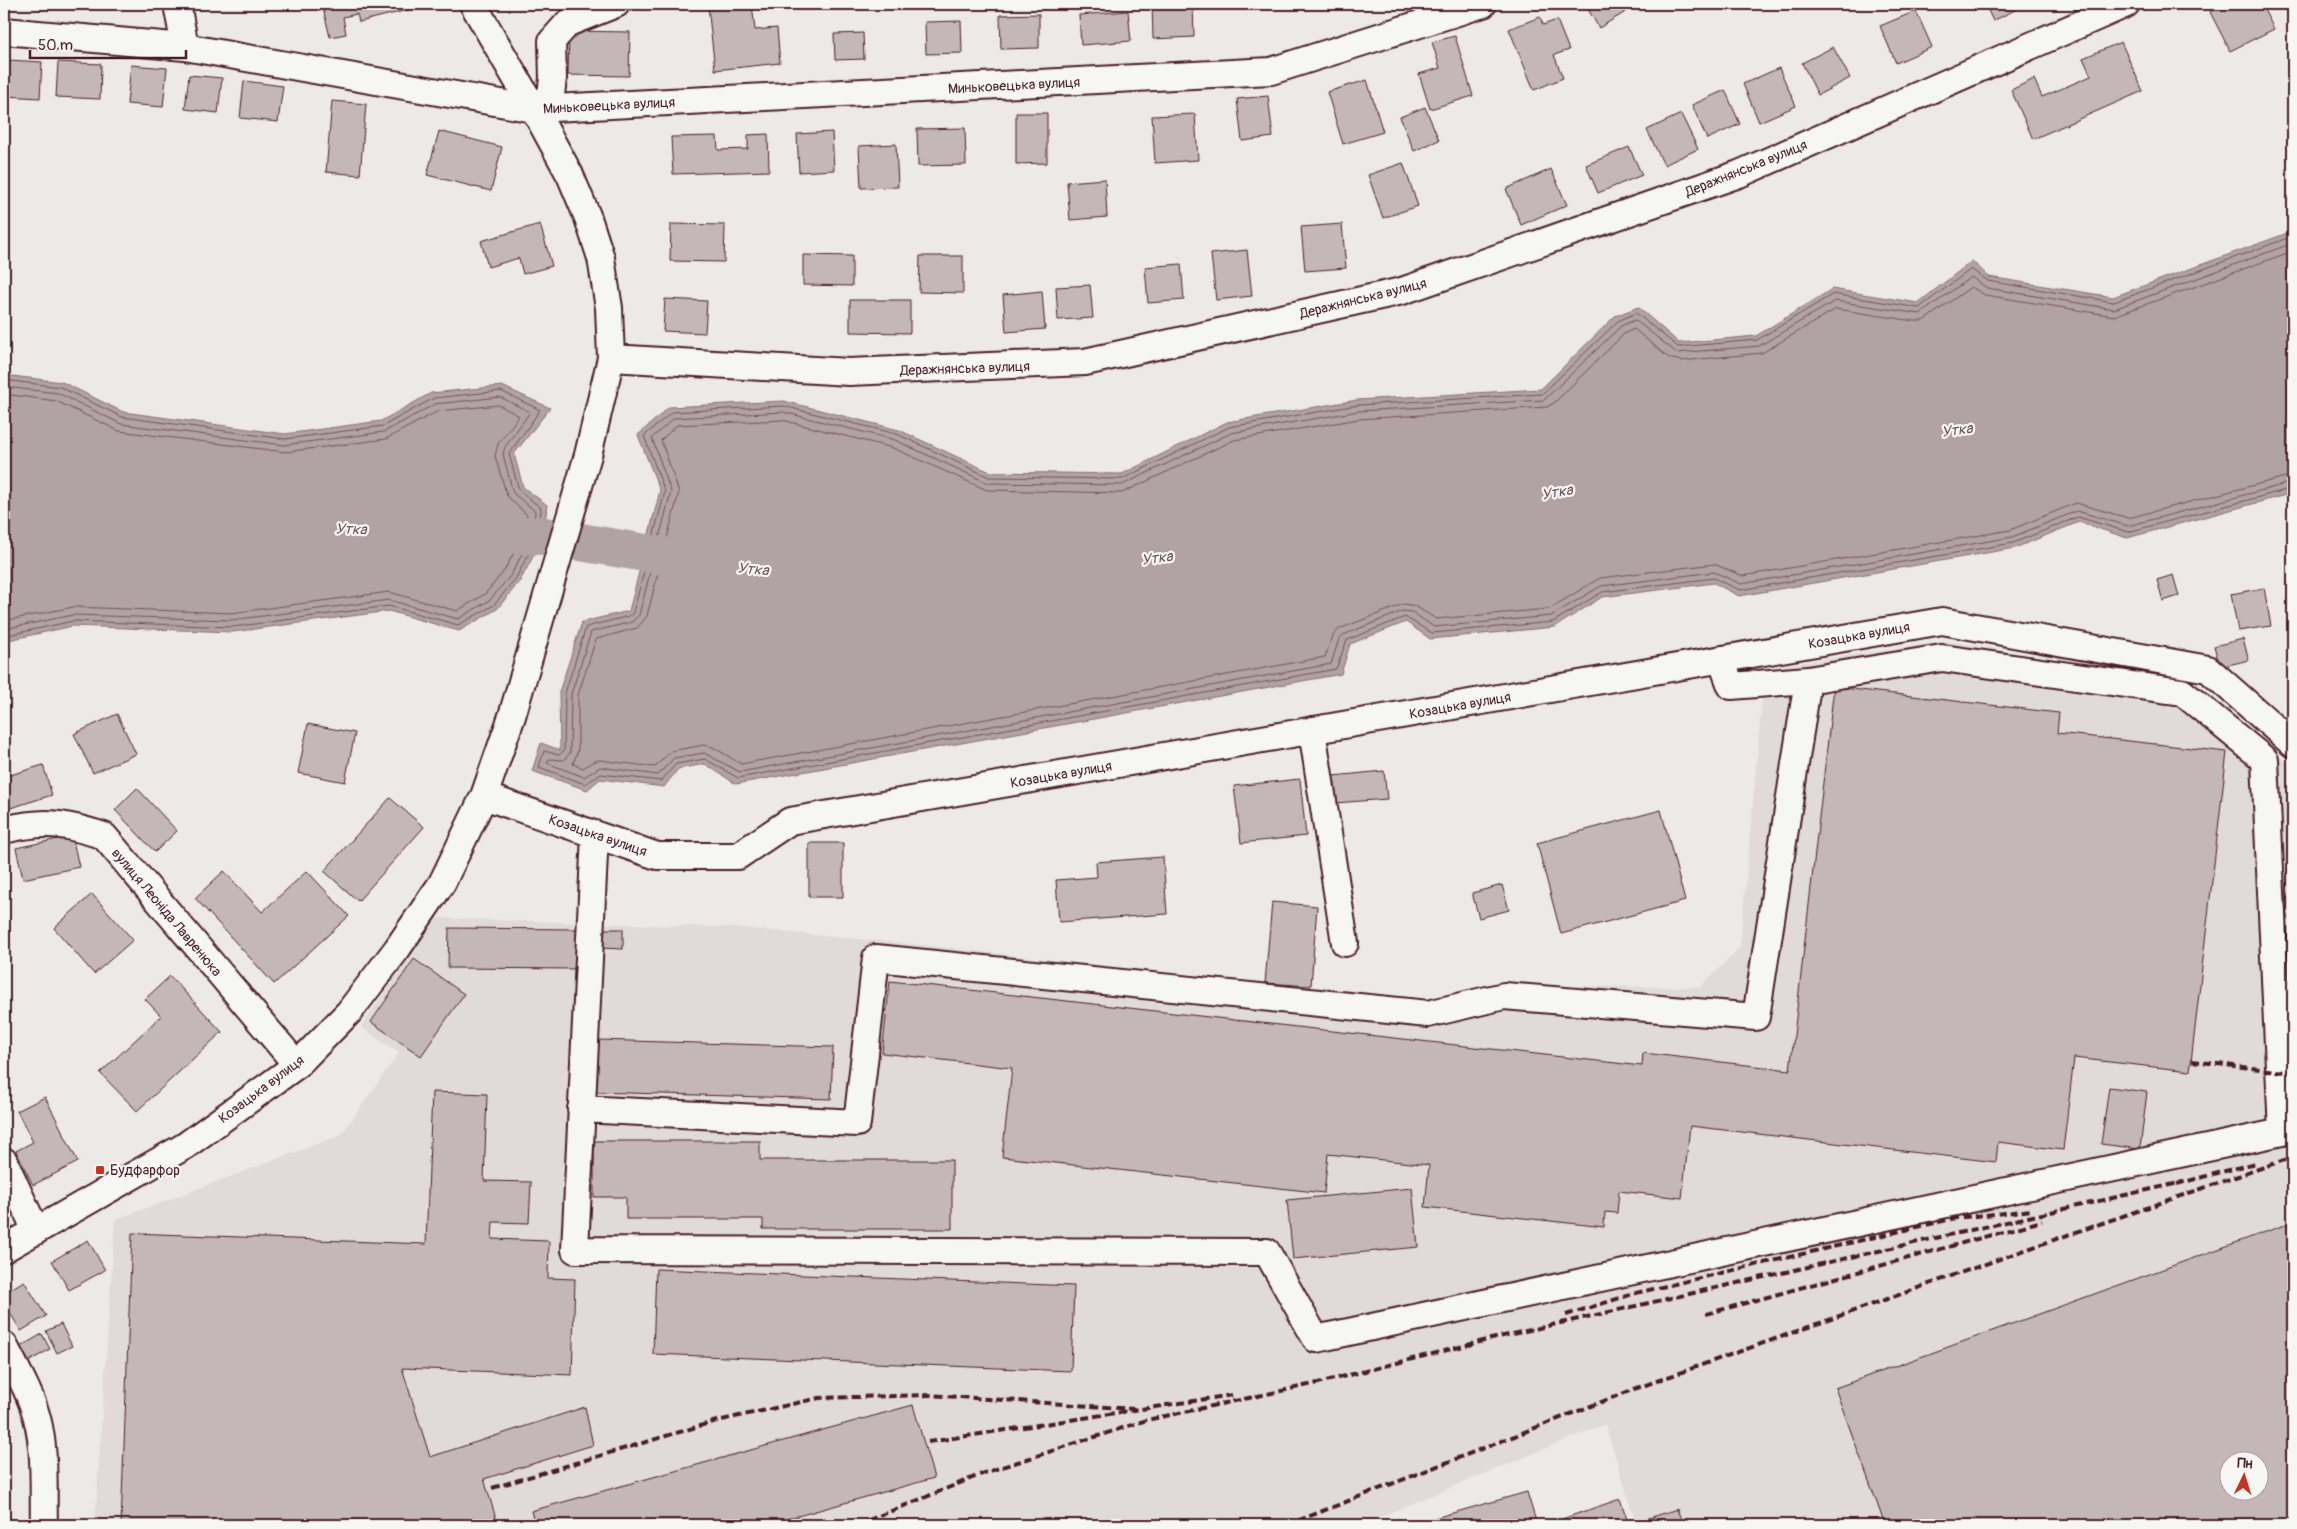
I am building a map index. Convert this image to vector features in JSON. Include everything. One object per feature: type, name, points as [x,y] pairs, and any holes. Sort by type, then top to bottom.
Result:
[{"type":"street","points":[[177,4],[185,47]]},
{"type":"street","points":[[473,4],[570,175],[588,218],[601,258],[609,308],[612,358],[585,465],[512,716],[484,796]]},
{"type":"street","points":[[534,109],[551,95],[553,78],[552,41],[568,22],[616,4]]},
{"type":"street","name":"Миньковецька вулиця","points":[[4,31],[185,47],[534,109],[1271,71],[1483,4]]},
{"type":"street","name":"Деражнянська вулиця","points":[[612,358],[849,372],[1085,362],[1402,291],[1739,174],[2126,4]]},
{"type":"street","name":"Козацька вулиця","points":[[4,1249],[185,1146],[297,1065],[349,1012],[397,949],[442,883],[484,796],[657,856],[738,856],[790,821],[1942,621],[2208,669],[2293,744]]},
{"type":"street","points":[[595,834],[575,1250],[1267,1252],[1316,1339],[2282,1132],[2265,760],[2182,692],[1942,658],[1808,680],[1731,686],[1721,659]]},
{"type":"street","points":[[581,1109],[857,1123],[876,958],[1428,1014],[1504,996],[1756,1017],[1808,680]]},
{"type":"street","points":[[1312,730],[1345,943]]},
{"type":"street","name":"вулиця Леоніда Лавренюка","points":[[4,830],[33,823],[70,825],[104,836],[297,1065]]},
{"type":"street","points":[[4,1161],[36,1231]]},
{"type":"street","points":[[4,1345],[28,1391],[38,1419],[42,1459],[44,1525]]},
{"type":"shaded area","points":[[1947,641],[2197,683],[2293,768],[2293,1525],[1637,1525],[1605,1424],[1360,1525],[95,1525],[115,1220],[341,1135],[399,1053],[361,1027],[435,918],[741,928],[931,946],[1429,1003],[1497,986],[1700,987],[1740,948],[1765,668]]},
{"type":"water","points":[[2293,231],[2293,493],[2127,538],[2079,522],[2015,548],[1739,596],[1714,583],[1602,597],[1555,627],[1430,639],[1406,622],[1350,644],[1341,674],[736,784],[705,764],[678,769],[664,787],[600,779],[587,790],[532,771],[541,743],[560,750],[559,692],[582,622],[629,611],[660,491],[638,435],[669,407],[784,401],[899,430],[990,472],[1122,474],[1227,422],[1357,400],[1541,389],[1615,316],[1638,307],[1679,343],[1756,336],[1832,289],[1918,303],[1972,261],[1989,277],[2113,297]]},
{"type":"water","points":[[4,375],[62,382],[123,412],[285,434],[381,421],[431,393],[502,386],[550,408],[514,454],[523,487],[547,505],[544,536],[520,581],[497,609],[459,631],[389,611],[232,632],[73,626],[4,641]]},
{"type":"building","points":[[322,4],[414,4],[416,8],[359,22],[357,14],[343,17],[346,34],[330,37]]},
{"type":"building","points":[[752,4],[755,30],[777,28],[780,63],[715,70],[708,6]]},
{"type":"building","points":[[1152,4],[1193,4],[1194,37],[1153,39]]},
{"type":"building","points":[[1232,4],[1272,4],[1272,8],[1232,7]]},
{"type":"building","points":[[1585,4],[1623,4],[1627,11],[1599,28]]},
{"type":"building","points":[[1985,4],[2021,4],[2023,6],[1993,21]]},
{"type":"building","points":[[2225,4],[2261,4],[2274,29],[2230,51],[2210,12]]},
{"type":"building","points":[[1128,11],[1131,41],[1081,45],[1079,15]]},
{"type":"building","points":[[1916,11],[1932,47],[1896,63],[1880,26]]},
{"type":"building","points":[[1039,14],[1039,48],[1001,49],[1000,15]]},
{"type":"building","points":[[1540,17],[1543,25],[1557,20],[1569,50],[1554,55],[1563,78],[1534,90],[1509,29]]},
{"type":"building","points":[[961,21],[962,53],[926,54],[925,22]]},
{"type":"building","points":[[569,31],[630,32],[629,76],[568,75]]},
{"type":"building","points":[[863,33],[864,59],[835,60],[834,34]]},
{"type":"building","points":[[1455,36],[1473,96],[1430,109],[1419,74],[1440,68],[1432,42]]},
{"type":"building","points":[[2121,42],[2143,91],[2033,139],[2011,90],[2034,79],[2042,97],[2091,76],[2083,58]]},
{"type":"building","points":[[1833,47],[1850,78],[1818,95],[1802,63]]},
{"type":"building","points":[[7,60],[42,62],[40,98],[5,96]]},
{"type":"building","points":[[58,62],[101,64],[100,99],[56,97]]},
{"type":"building","points":[[131,65],[167,68],[163,107],[127,104]]},
{"type":"building","points":[[1779,68],[1796,106],[1759,122],[1743,84]]},
{"type":"building","points":[[189,75],[222,78],[218,113],[185,109]]},
{"type":"building","points":[[1367,80],[1383,132],[1343,144],[1327,92]]},
{"type":"building","points":[[244,81],[283,86],[278,122],[240,118]]},
{"type":"building","points":[[1725,90],[1740,124],[1707,139],[1692,105]]},
{"type":"building","points":[[1268,96],[1273,137],[1242,141],[1237,99]]},
{"type":"building","points":[[332,101],[366,104],[360,175],[326,172]]},
{"type":"building","points":[[1425,107],[1439,140],[1414,151],[1400,117]]},
{"type":"building","points":[[1016,113],[1047,113],[1047,163],[1016,164]]},
{"type":"building","points":[[1195,114],[1198,160],[1155,163],[1152,116]]},
{"type":"building","points":[[1681,114],[1698,149],[1664,165],[1647,130]]},
{"type":"building","points":[[965,128],[966,165],[918,166],[917,129]]},
{"type":"building","points":[[439,131],[502,147],[491,191],[427,175]]},
{"type":"building","points":[[832,132],[834,170],[799,172],[797,134]]},
{"type":"building","points":[[768,134],[769,171],[673,174],[671,137],[717,136],[718,150],[748,149],[748,135]]},
{"type":"building","points":[[896,144],[898,187],[861,188],[859,146]]},
{"type":"building","points":[[1629,147],[1642,175],[1598,193],[1586,165]]},
{"type":"building","points":[[1403,163],[1418,206],[1383,218],[1368,175]]},
{"type":"building","points":[[1551,169],[1567,205],[1521,225],[1506,189]]},
{"type":"building","points":[[1105,179],[1107,217],[1070,220],[1067,182]]},
{"type":"building","points":[[540,224],[552,266],[523,274],[519,258],[488,267],[481,241]]},
{"type":"building","points":[[671,224],[725,225],[724,262],[670,261]]},
{"type":"building","points":[[1342,224],[1346,268],[1305,271],[1301,227]]},
{"type":"building","points":[[1247,250],[1252,296],[1216,300],[1211,254]]},
{"type":"building","points":[[803,255],[852,256],[852,286],[803,285]]},
{"type":"building","points":[[920,256],[963,256],[963,293],[919,292]]},
{"type":"building","points":[[1181,264],[1184,300],[1148,303],[1145,267]]},
{"type":"building","points":[[1090,285],[1093,318],[1058,320],[1056,287]]},
{"type":"building","points":[[1042,291],[1045,329],[1006,332],[1003,295]]},
{"type":"building","points":[[665,299],[707,301],[705,333],[663,331]]},
{"type":"building","points":[[850,300],[910,300],[910,333],[850,332]]},
{"type":"building","points":[[2173,575],[2179,596],[2163,601],[2157,580]]},
{"type":"building","points":[[2264,588],[2271,626],[2238,631],[2231,594]]},
{"type":"building","points":[[2243,639],[2249,660],[2220,667],[2214,646]]},
{"type":"building","points":[[1834,687],[2059,713],[2057,733],[2227,752],[2190,1071],[2074,1058],[2063,1150],[1998,1142],[1996,1162],[1690,1126],[1682,1198],[1619,1191],[1617,1213],[1605,1212],[1604,1227],[1425,1207],[1429,1165],[1328,1154],[1324,1193],[1002,1157],[1012,1068],[882,1053],[890,981],[1642,1066],[1643,1053],[1790,1070]]},
{"type":"building","points":[[117,714],[136,754],[93,773],[74,734]]},
{"type":"building","points":[[308,724],[355,733],[345,782],[298,773]]},
{"type":"building","points":[[43,765],[52,795],[4,810],[4,777]]},
{"type":"building","points":[[1384,771],[1387,799],[1335,803],[1333,776]]},
{"type":"building","points":[[1300,779],[1306,836],[1241,843],[1234,786]]},
{"type":"building","points":[[137,788],[177,831],[155,852],[115,810]]},
{"type":"building","points":[[390,798],[424,827],[358,901],[324,871]]},
{"type":"building","points":[[1661,810],[1685,901],[1561,934],[1537,843]]},
{"type":"building","points":[[72,836],[79,867],[23,879],[16,848]]},
{"type":"building","points":[[809,843],[843,843],[843,897],[809,897]]},
{"type":"building","points":[[1163,857],[1167,914],[1059,922],[1056,880],[1097,877],[1096,862]]},
{"type":"building","points":[[224,871],[262,912],[307,871],[349,916],[274,984],[195,898]]},
{"type":"building","points":[[1502,885],[1509,910],[1479,918],[1472,893]]},
{"type":"building","points":[[92,894],[133,940],[94,974],[54,928]]},
{"type":"building","points":[[1272,902],[1317,906],[1311,986],[1265,983]]},
{"type":"building","points":[[449,928],[577,929],[577,969],[448,968]]},
{"type":"building","points":[[601,929],[623,929],[623,949],[601,948]]},
{"type":"building","points":[[414,959],[464,994],[421,1056],[371,1022]]},
{"type":"building","points":[[170,976],[222,1032],[137,1111],[100,1073],[161,1016],[145,999]]},
{"type":"building","points":[[4,1010],[9,1054],[4,1054]]},
{"type":"building","points":[[597,1040],[833,1047],[831,1099],[595,1092]]},
{"type":"building","points":[[2109,1087],[2147,1092],[2140,1149],[2101,1144]]},
{"type":"building","points":[[432,1092],[487,1094],[484,1181],[531,1182],[529,1223],[493,1222],[492,1239],[549,1241],[548,1278],[575,1279],[572,1375],[402,1368],[430,1457],[585,1407],[593,1445],[484,1479],[498,1525],[121,1525],[132,1233],[426,1244]]},
{"type":"building","points":[[45,1097],[78,1162],[33,1185],[16,1151],[33,1142],[17,1111]]},
{"type":"building","points":[[594,1141],[760,1141],[760,1160],[952,1160],[952,1229],[763,1229],[763,1219],[626,1219],[626,1197],[594,1197]]},
{"type":"building","points":[[1412,1188],[1418,1247],[1293,1259],[1287,1200]]},
{"type":"building","points":[[2293,1222],[2293,1525],[1885,1525],[1835,1388]]},
{"type":"building","points":[[88,1240],[105,1270],[69,1290],[52,1261]]},
{"type":"building","points":[[656,1269],[1074,1286],[1071,1371],[653,1354]]},
{"type":"building","points":[[24,1281],[46,1316],[21,1331],[4,1303],[4,1293]]},
{"type":"building","points":[[61,1324],[72,1346],[57,1353],[46,1331]]},
{"type":"building","points":[[42,1334],[50,1349],[28,1362],[20,1347]]},
{"type":"building","points":[[913,1405],[934,1478],[787,1519],[789,1525],[535,1525],[531,1511]]},
{"type":"building","points":[[1527,1492],[1537,1525],[1410,1525]]},
{"type":"building","points":[[1620,1499],[1629,1525],[1564,1525],[1562,1519]]},
{"type":"building","points":[[1677,1509],[1683,1525],[1641,1525],[1640,1521]]},
{"type":"waterway","name":"Утка","points":[[494,534],[544,536],[694,561]]},
{"type":"railway","points":[[2192,1061],[2293,1073]]},
{"type":"railway","points":[[1287,1525],[1637,1388],[2293,1157]]},
{"type":"railway","points":[[2177,1184],[2255,1163]]},
{"type":"railway","points":[[857,1525],[987,1472],[1147,1420],[1318,1383],[1499,1337],[2183,1182]]},
{"type":"railway","points":[[1566,1315],[1636,1293],[1956,1218],[2033,1210]]},
{"type":"railway","points":[[1706,1314],[2042,1221]]},
{"type":"railway","points":[[492,1488],[713,1422],[819,1398],[930,1395],[1135,1409]]},
{"type":"railway","points":[[928,1442],[1232,1395]]},
{"type":"place","name":"Будфарфор","points":[[100,1170]]}]
